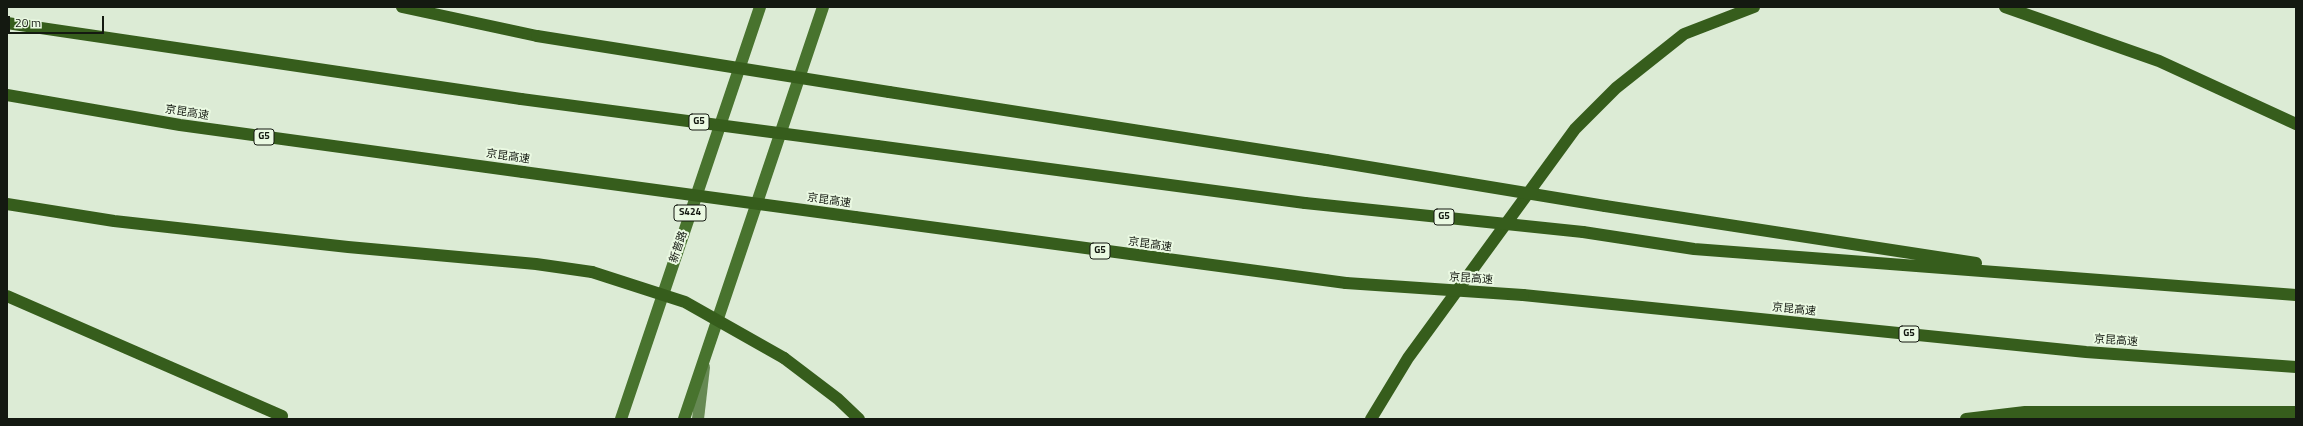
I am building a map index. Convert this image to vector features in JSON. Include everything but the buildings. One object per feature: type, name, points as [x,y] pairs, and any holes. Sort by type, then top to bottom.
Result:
[{"type":"highway","points":[[402,7],[537,36],[1326,160],[1605,206],[2070,278]]},
{"type":"highway","points":[[1371,419],[1408,358],[1575,129],[1616,88],[1684,34],[1754,7]]},
{"type":"highway","points":[[2005,7],[2159,61],[2296,124]]},
{"type":"highway","name":"G5","points":[[7,23],[521,99],[1305,203],[1583,232],[1694,249],[2296,295]]},
{"type":"highway","name":"京昆高速","points":[[7,95],[180,125],[1346,283],[1523,296],[2086,352],[2296,367]]},
{"type":"highway","points":[[7,204],[114,221],[348,247],[536,264],[592,272],[685,302],[784,358],[838,399],[859,419]]},
{"type":"highway","points":[[7,296],[285,418]]},
{"type":"highway","points":[[1966,419],[2025,412],[2296,412]]},
{"type":"main road","name":"新普路","points":[[621,419],[760,7]]},
{"type":"main road","points":[[684,419],[822,7]]},
{"type":"street","points":[[698,419],[706,357]]}]
